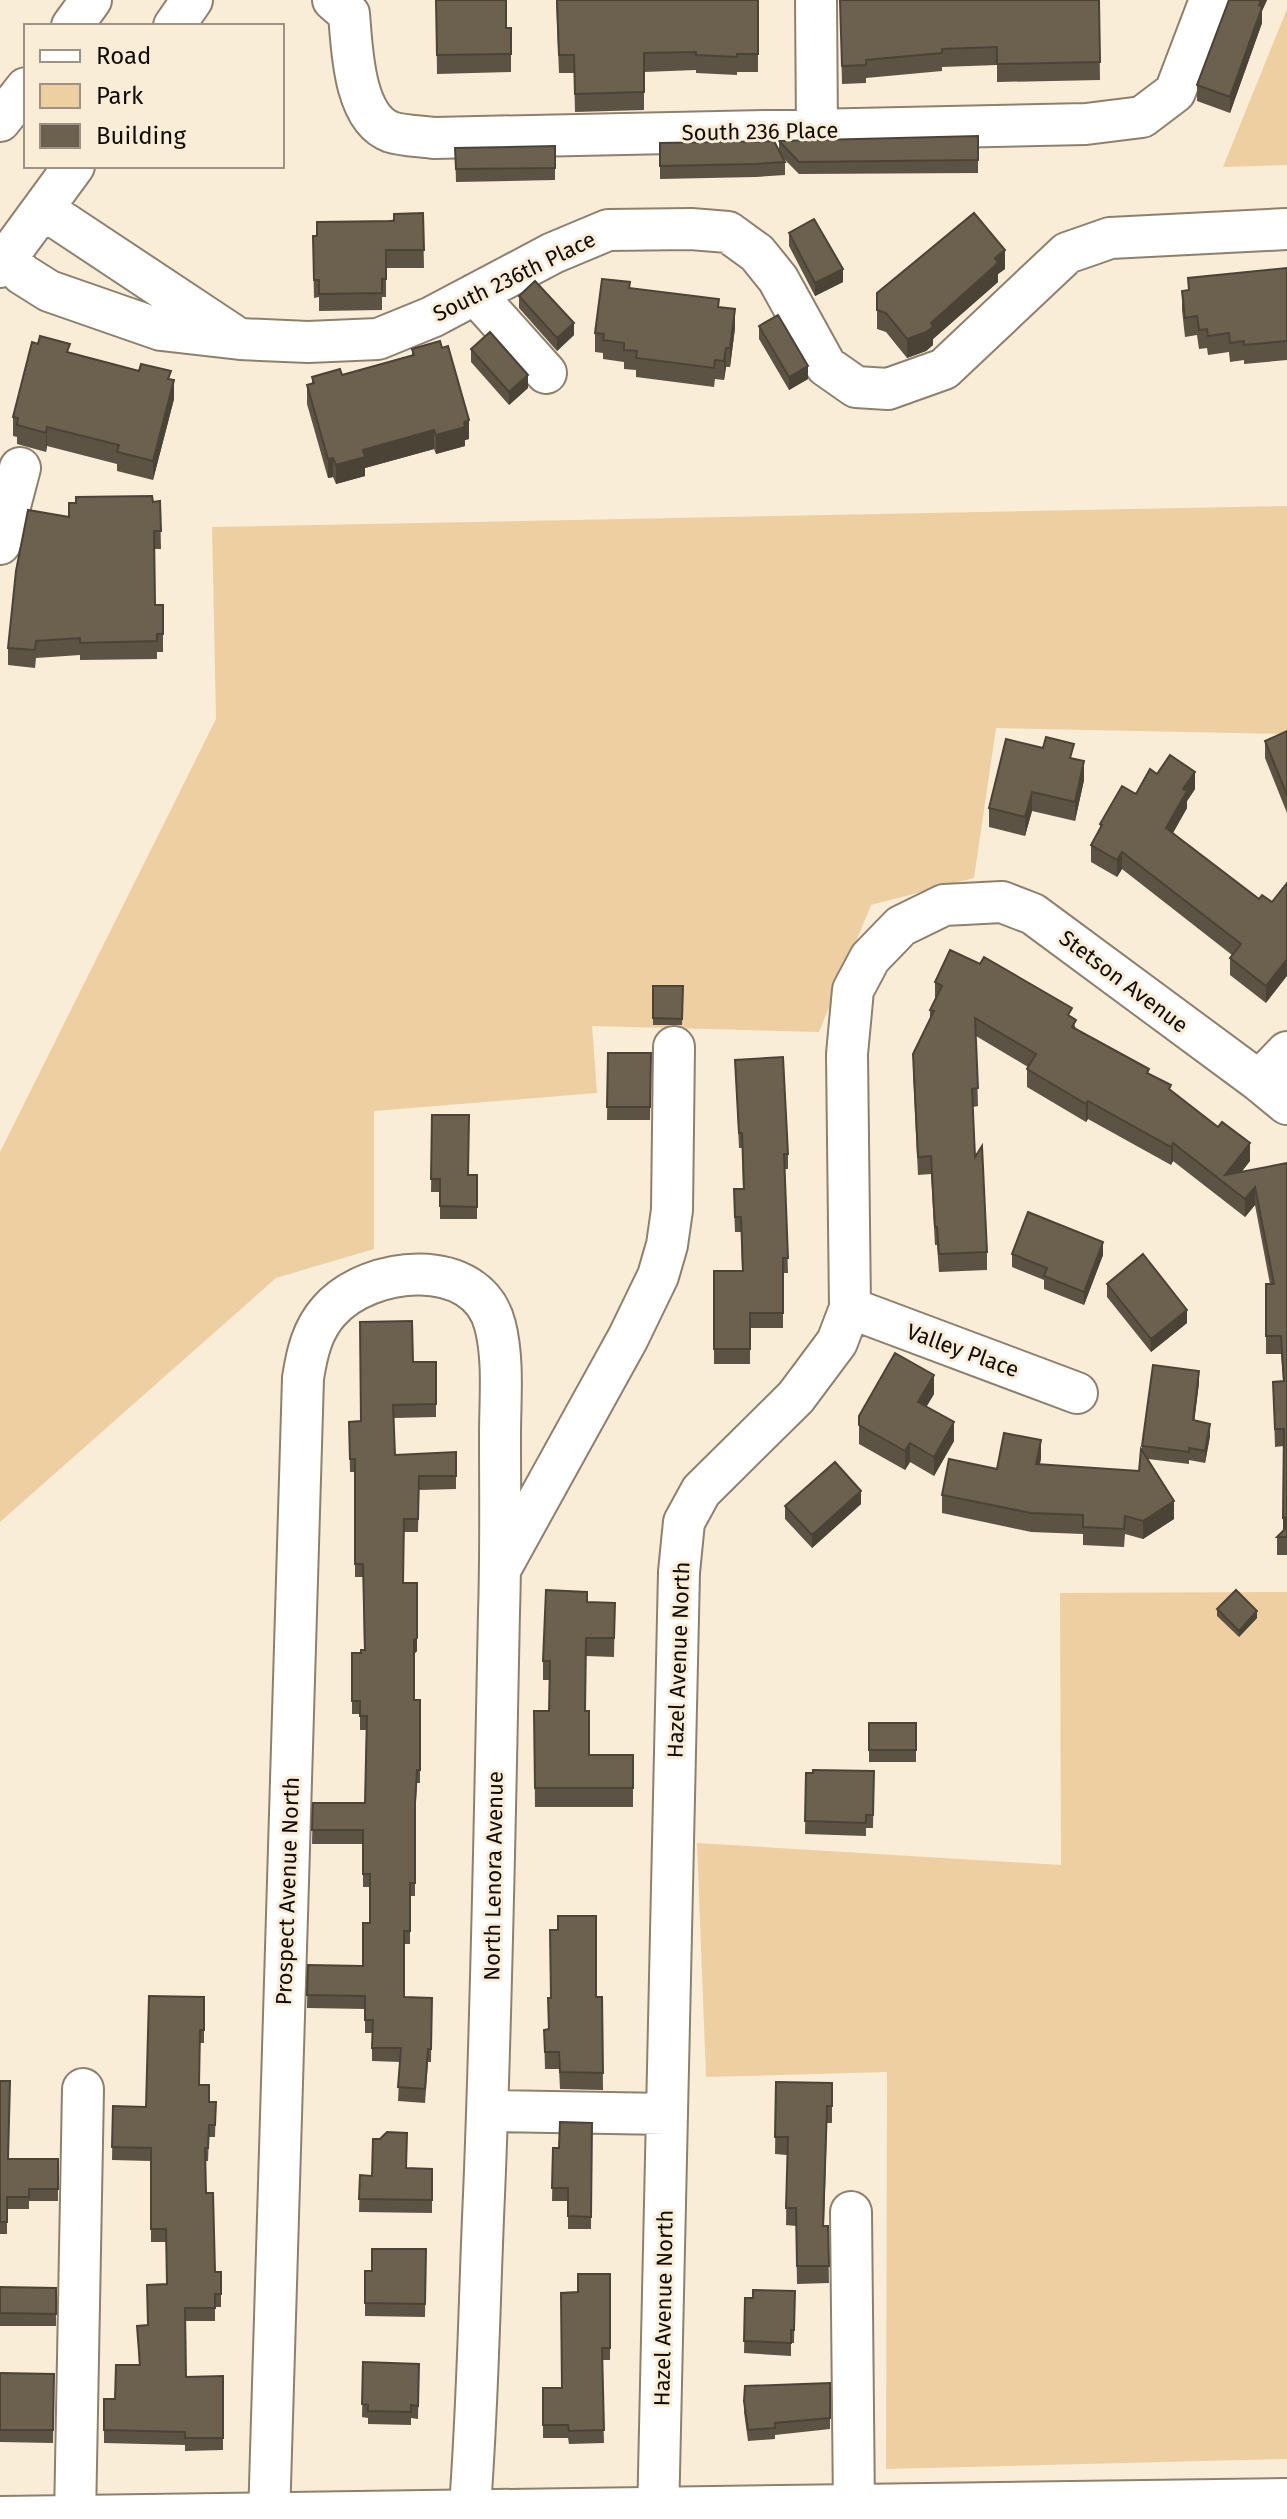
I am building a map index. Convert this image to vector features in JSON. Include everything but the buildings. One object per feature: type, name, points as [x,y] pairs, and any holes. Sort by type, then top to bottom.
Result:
[{"type":"main road","points":[[0,2519],[658,2515],[854,2508],[956,2513],[1181,2511],[1287,2501]]},
{"type":"street","points":[[73,24],[91,0]]},
{"type":"street","points":[[175,24],[192,0]]},
{"type":"street","name":"South 236 Place","points":[[333,0],[349,14],[353,63],[364,104],[375,121],[390,132],[434,138],[1086,124],[1142,117],[1175,92],[1210,0]]},
{"type":"street","points":[[816,0],[817,130]]},
{"type":"street","points":[[0,121],[24,91]]},
{"type":"street","points":[[2,260],[73,168]]},
{"type":"street","points":[[43,209],[240,339]]},
{"type":"street","name":"South 236th Place","points":[[2,260],[49,291],[161,330],[240,339],[308,342],[378,339],[432,317],[553,253],[608,230],[728,232],[757,253],[778,279],[826,366],[856,387],[888,389],[944,369],[1067,253],[1110,238],[1287,229]]},
{"type":"street","points":[[475,294],[546,373]]},
{"type":"street","points":[[0,544],[20,468]]},
{"type":"street","name":"Stetson Avenue","points":[[944,905],[1002,902],[1033,914],[1273,1093]]},
{"type":"street","name":"Hazel Avenue North","points":[[658,2515],[679,1572],[684,1522],[701,1491],[796,1397],[837,1342],[850,1308],[847,1054],[853,990],[870,958],[901,926],[944,905]]},
{"type":"street","points":[[500,1570],[628,1338],[658,1276],[672,1210],[674,1047]]},
{"type":"street","points":[[1273,1093],[1287,1052]]},
{"type":"street","name":"North Lenora Avenue","points":[[362,1287],[397,1277],[435,1276],[454,1279],[472,1287],[491,1310],[500,1367],[500,1570],[488,2111],[470,2516]]},
{"type":"street","name":"Prospect Avenue North","points":[[269,2517],[303,1378],[308,1347],[317,1328],[330,1309],[362,1287]]},
{"type":"street","name":"Valley Place","points":[[850,1308],[1077,1393]]},
{"type":"street","points":[[75,2518],[83,2089]]},
{"type":"street","points":[[488,2111],[667,2114]]},
{"type":"street","points":[[851,2212],[854,2508]]},
{"type":"green space","points":[[1287,9],[1287,165],[1223,167]]},
{"type":"green space","points":[[1287,506],[1287,734],[996,728],[974,878],[871,905],[819,1032],[592,1026],[597,1093],[374,1111],[374,1249],[276,1278],[0,1522],[0,1152],[216,719],[212,527]]},
{"type":"green space","points":[[1287,1592],[1287,2459],[886,2469],[887,2072],[706,2077],[697,1843],[1061,1865],[1060,1593]]}]
